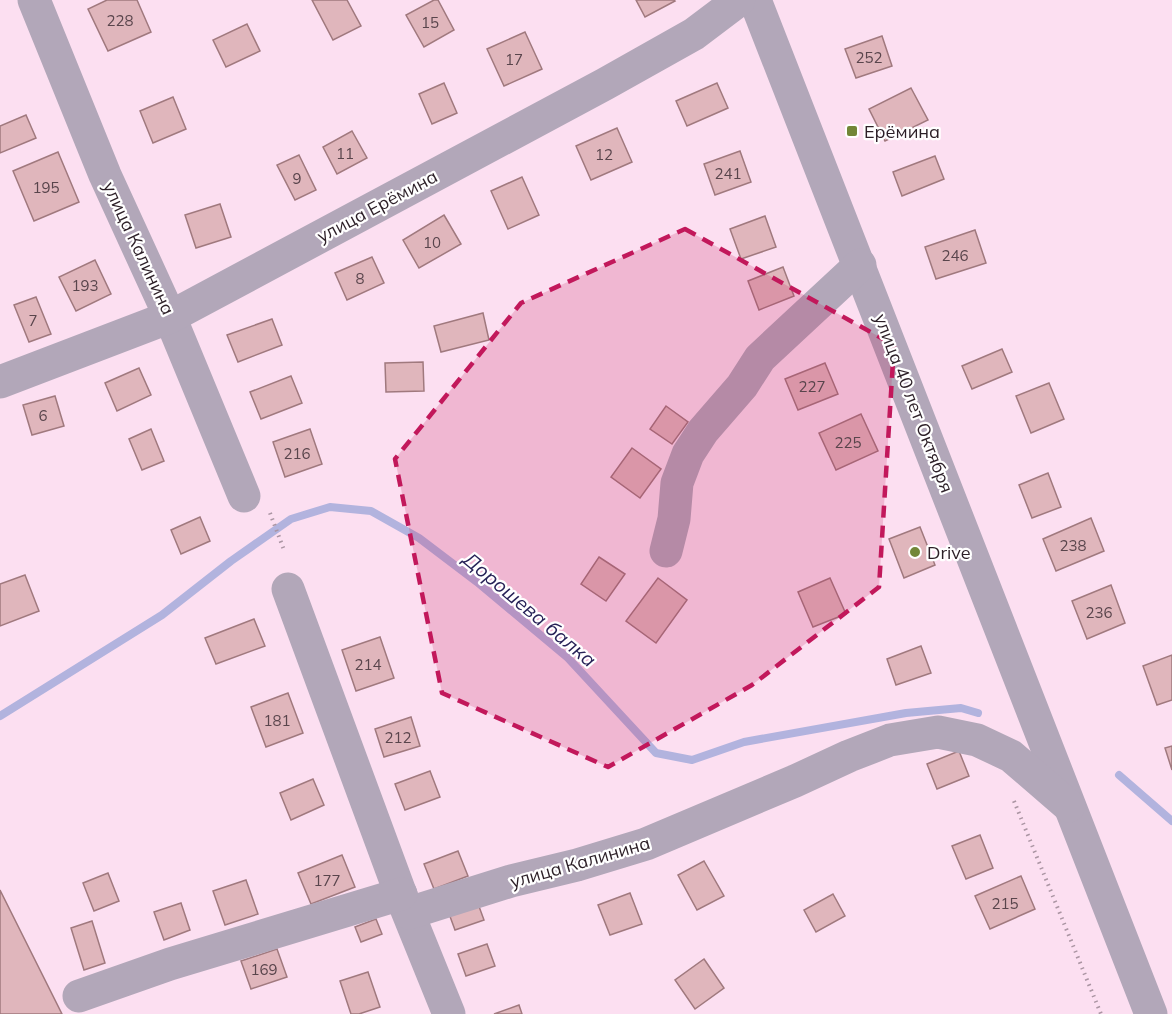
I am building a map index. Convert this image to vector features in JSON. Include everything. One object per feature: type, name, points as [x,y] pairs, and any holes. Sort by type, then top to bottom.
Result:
[{"type":"street","name":"улица Калинина","points":[[34,0],[105,175],[256,501]]},
{"type":"street","name":"улица Ерёмина","points":[[0,382],[170,317],[635,67],[693,34],[739,0]]},
{"type":"street","name":"улица 40 лет Октября","points":[[755,0],[1152,1014]]},
{"type":"street","points":[[666,551],[674,519],[677,483],[688,454],[703,431],[742,386],[760,358],[860,265]]},
{"type":"street","points":[[288,589],[405,904],[449,1014]]},
{"type":"street","name":"улица 40 лет Октября","points":[[747,800],[890,740],[938,732],[977,740],[1011,756],[1071,807]]},
{"type":"street","name":"улица Калинина","points":[[79,996],[170,964],[405,904],[500,885],[578,865],[646,844],[747,800]]},
{"type":"path","points":[[256,501],[284,550]]},
{"type":"path","points":[[1011,792],[1101,1014]]},
{"type":"highlighted area","points":[[685,229],[894,345],[879,587],[752,685],[608,767],[442,693],[395,459],[521,303]]},
{"type":"building","points":[[107,0],[137,0],[151,32],[108,51],[88,9]]},
{"type":"building","points":[[312,0],[347,0],[361,26],[333,40]]},
{"type":"building","points":[[438,0],[454,30],[424,47],[406,15]]},
{"type":"building","points":[[636,0],[674,0],[675,1],[645,17]]},
{"type":"building","points":[[247,24],[260,51],[226,67],[213,40]]},
{"type":"building","points":[[525,32],[542,69],[504,86],[487,49]]},
{"type":"building","points":[[882,36],[892,66],[856,78],[845,49]]},
{"type":"building","points":[[444,83],[457,113],[432,124],[419,94]]},
{"type":"building","points":[[717,83],[728,108],[687,126],[676,101]]},
{"type":"building","points":[[911,88],[928,120],[885,141],[869,109]]},
{"type":"building","points":[[173,97],[186,129],[153,143],[140,111]]},
{"type":"building","points":[[26,115],[36,138],[0,153],[0,126]]},
{"type":"building","points":[[617,128],[632,162],[591,180],[576,146]]},
{"type":"building","points":[[352,131],[367,158],[337,174],[323,147]]},
{"type":"building","points":[[740,151],[751,182],[715,195],[704,164]]},
{"type":"building","points":[[58,152],[79,202],[34,221],[13,171]]},
{"type":"building","points":[[299,155],[316,190],[295,200],[277,165]]},
{"type":"building","points":[[935,156],[944,179],[902,196],[893,172]]},
{"type":"building","points":[[522,177],[539,215],[508,229],[491,191]]},
{"type":"building","points":[[220,204],[231,237],[196,248],[185,215]]},
{"type":"building","points":[[444,215],[461,244],[419,268],[403,240]]},
{"type":"building","points":[[765,216],[776,247],[741,259],[730,229]]},
{"type":"building","points":[[975,230],[986,263],[936,279],[925,247]]},
{"type":"building","points":[[372,257],[384,283],[347,300],[335,273]]},
{"type":"building","points":[[95,260],[111,294],[76,311],[59,277]]},
{"type":"building","points":[[783,267],[794,296],[759,310],[748,281]]},
{"type":"building","points":[[36,297],[51,334],[29,342],[14,305]]},
{"type":"building","points":[[483,313],[489,340],[441,352],[434,326]]},
{"type":"building","points":[[272,319],[282,345],[238,362],[227,335]]},
{"type":"building","points":[[1002,349],[1012,372],[972,389],[962,366]]},
{"type":"building","points":[[423,362],[424,391],[386,392],[385,363]]},
{"type":"building","points":[[825,363],[838,394],[798,410],[785,379]]},
{"type":"building","points":[[139,368],[151,395],[117,411],[105,383]]},
{"type":"building","points":[[291,376],[302,403],[261,419],[250,392]]},
{"type":"building","points":[[1049,383],[1064,419],[1031,433],[1016,396]]},
{"type":"building","points":[[55,396],[64,426],[32,435],[23,405]]},
{"type":"building","points":[[666,406],[688,422],[672,444],[650,429]]},
{"type":"building","points":[[861,414],[878,451],[836,470],[819,433]]},
{"type":"building","points":[[151,429],[164,461],[142,470],[129,439]]},
{"type":"building","points":[[310,429],[322,464],[285,477],[273,442]]},
{"type":"building","points":[[632,448],[661,469],[640,498],[611,477]]},
{"type":"building","points":[[1048,473],[1061,507],[1032,518],[1019,485]]},
{"type":"building","points":[[200,517],[210,541],[181,554],[171,530]]},
{"type":"building","points":[[1091,518],[1104,551],[1056,571],[1043,539]]},
{"type":"building","points":[[920,527],[935,565],[904,578],[889,539]]},
{"type":"building","points":[[599,557],[625,574],[606,601],[581,584]]},
{"type":"building","points":[[25,575],[39,611],[0,626],[0,584]]},
{"type":"building","points":[[658,578],[687,600],[656,643],[626,621]]},
{"type":"building","points":[[830,578],[846,614],[813,627],[798,592]]},
{"type":"building","points":[[1111,585],[1125,623],[1087,639],[1072,601]]},
{"type":"building","points":[[254,619],[265,646],[216,664],[205,638]]},
{"type":"building","points":[[380,637],[394,678],[356,691],[342,650]]},
{"type":"building","points":[[921,646],[931,673],[896,685],[887,659]]},
{"type":"building","points":[[1172,655],[1172,700],[1157,705],[1143,666]]},
{"type":"building","points":[[288,693],[303,733],[266,747],[251,707]]},
{"type":"building","points":[[411,717],[420,746],[384,757],[375,729]]},
{"type":"building","points":[[1172,746],[1172,770],[1165,748]]},
{"type":"building","points":[[959,751],[969,776],[937,789],[927,764]]},
{"type":"building","points":[[430,771],[440,797],[405,810],[395,784]]},
{"type":"building","points":[[313,779],[324,805],[291,820],[280,793]]},
{"type":"building","points":[[980,835],[993,868],[966,879],[952,846]]},
{"type":"building","points":[[458,851],[468,876],[434,889],[424,864]]},
{"type":"building","points":[[342,855],[355,887],[311,904],[298,873]]},
{"type":"building","points":[[704,861],[724,896],[697,910],[678,875]]},
{"type":"building","points":[[108,873],[119,901],[94,911],[83,883]]},
{"type":"building","points":[[1021,876],[1035,909],[990,929],[975,896]]},
{"type":"building","points":[[246,880],[258,914],[225,925],[213,891]]},
{"type":"building","points":[[0,890],[62,1014],[0,1014]]},
{"type":"building","points":[[630,893],[642,924],[610,935],[598,905]]},
{"type":"building","points":[[833,894],[845,916],[816,932],[804,910]]},
{"type":"building","points":[[477,901],[484,920],[455,930],[448,911]]},
{"type":"building","points":[[181,903],[190,930],[164,940],[154,912]]},
{"type":"building","points":[[376,919],[382,934],[361,942],[355,927]]},
{"type":"building","points":[[92,921],[105,963],[84,970],[71,928]]},
{"type":"building","points":[[487,944],[495,966],[466,976],[458,954]]},
{"type":"building","points":[[277,949],[287,977],[251,989],[241,961]]},
{"type":"building","points":[[704,959],[724,988],[695,1009],[675,980]]},
{"type":"building","points":[[368,972],[380,1007],[359,1014],[351,1014],[340,981]]},
{"type":"building","points":[[519,1005],[522,1014],[494,1014]]},
{"type":"waterway","name":"Дорошева балка","points":[[0,716],[162,615],[231,561],[291,519],[330,507],[371,511],[419,538],[477,582],[568,658],[656,753],[692,760],[744,742],[906,713],[961,708],[978,713]]},
{"type":"waterway","name":"Дорошева балка","points":[[1119,775],[1172,821]]},
{"type":"place","name":"Ерёмина","points":[[852,131]]},
{"type":"place","name":"Drive","points":[[915,552]]}]
